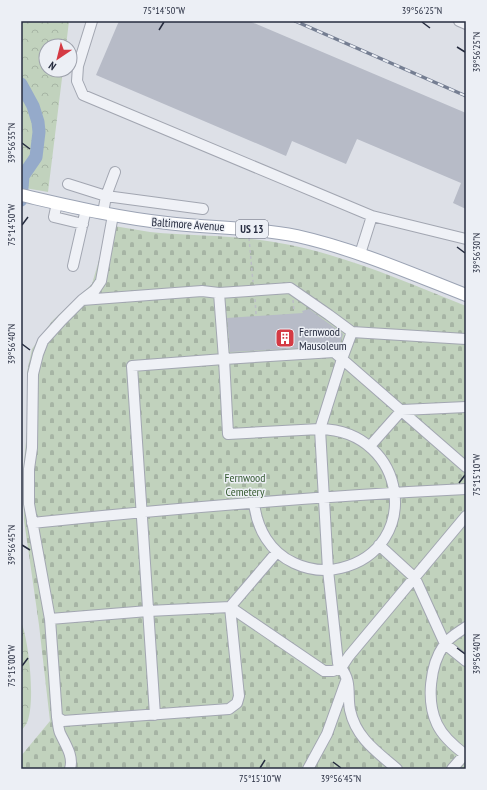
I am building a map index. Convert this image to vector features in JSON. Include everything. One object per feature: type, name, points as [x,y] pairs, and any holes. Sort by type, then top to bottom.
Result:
[{"type":"main road","name":"Baltimore Avenue","points":[[25,196],[108,214],[169,224],[237,227],[277,232],[319,241],[360,254],[466,295]]},
{"type":"lane","points":[[92,21],[78,66],[77,81],[83,94],[372,216],[466,239]]},
{"type":"lane","points":[[459,21],[466,24]]},
{"type":"lane","points":[[70,769],[70,755],[66,742],[59,732],[50,620],[28,504],[29,469],[32,448],[33,374],[43,341],[82,300],[94,290],[101,281],[108,214],[106,196],[115,172]]},
{"type":"lane","points":[[68,184],[106,196],[203,209]]},
{"type":"lane","points":[[57,203],[54,217],[83,224]]},
{"type":"lane","points":[[73,266],[86,209]]},
{"type":"lane","points":[[360,254],[372,216]]},
{"type":"lane","points":[[82,300],[202,291],[219,293],[290,288],[352,332],[466,339]]},
{"type":"lane","points":[[219,293],[228,434],[320,430],[342,432],[361,440],[370,446],[384,462],[389,472],[395,492],[395,504],[390,526],[379,545],[356,563],[347,567],[328,570],[319,570],[301,566],[288,560],[277,552],[261,530],[255,514],[254,503]]},
{"type":"lane","points":[[352,332],[342,358],[320,430],[328,570],[338,663],[349,682],[350,709],[361,736],[397,769]]},
{"type":"lane","points":[[155,715],[132,366],[334,352],[466,467]]},
{"type":"lane","points":[[370,446],[402,410],[466,407]]},
{"type":"lane","points":[[32,523],[254,503],[395,492],[466,489]]},
{"type":"lane","points":[[50,620],[148,611],[230,607],[324,671],[333,672],[341,668],[349,656],[466,516]]},
{"type":"lane","points":[[379,545],[415,578],[445,644],[466,660]]},
{"type":"lane","points":[[57,717],[63,721],[155,715],[229,709],[237,703],[239,696],[230,607],[277,552]]},
{"type":"lane","points":[[452,769],[466,754],[450,742],[437,724],[430,699],[431,678],[445,644],[466,627]]},
{"type":"lane","points":[[308,769],[327,734],[347,678]]},
{"type":"path","points":[[249,238],[256,314]]},
{"type":"green space","points":[[21,21],[69,21],[67,38],[38,38],[38,78],[62,78],[48,192],[25,188],[24,180],[21,179]]},
{"type":"green space","name":"Fernwood Cemetery","points":[[114,226],[150,232],[259,240],[299,247],[348,260],[466,306],[466,769],[21,769],[21,756],[50,721],[39,625],[24,520],[23,473],[28,421],[27,372],[32,349],[52,321],[92,284],[106,236]]},
{"type":"green space","points":[[21,621],[29,656],[31,698],[28,720],[21,731]]},
{"type":"building","points":[[119,21],[249,21],[466,113],[466,209],[453,203],[461,183],[357,139],[346,164],[292,141],[286,156],[96,75]]},
{"type":"building","name":"Fernwood Mausoleum","points":[[309,309],[343,334],[339,348],[334,346],[230,352],[227,318],[303,313],[302,311]]},
{"type":"waterway","points":[[21,84],[33,106],[38,122],[39,132],[36,157],[23,176],[21,200]]},
{"type":"railway","points":[[295,21],[466,96]]},
{"type":"place","name":"Fernwood Mausoleum","points":[[285,338]]}]
